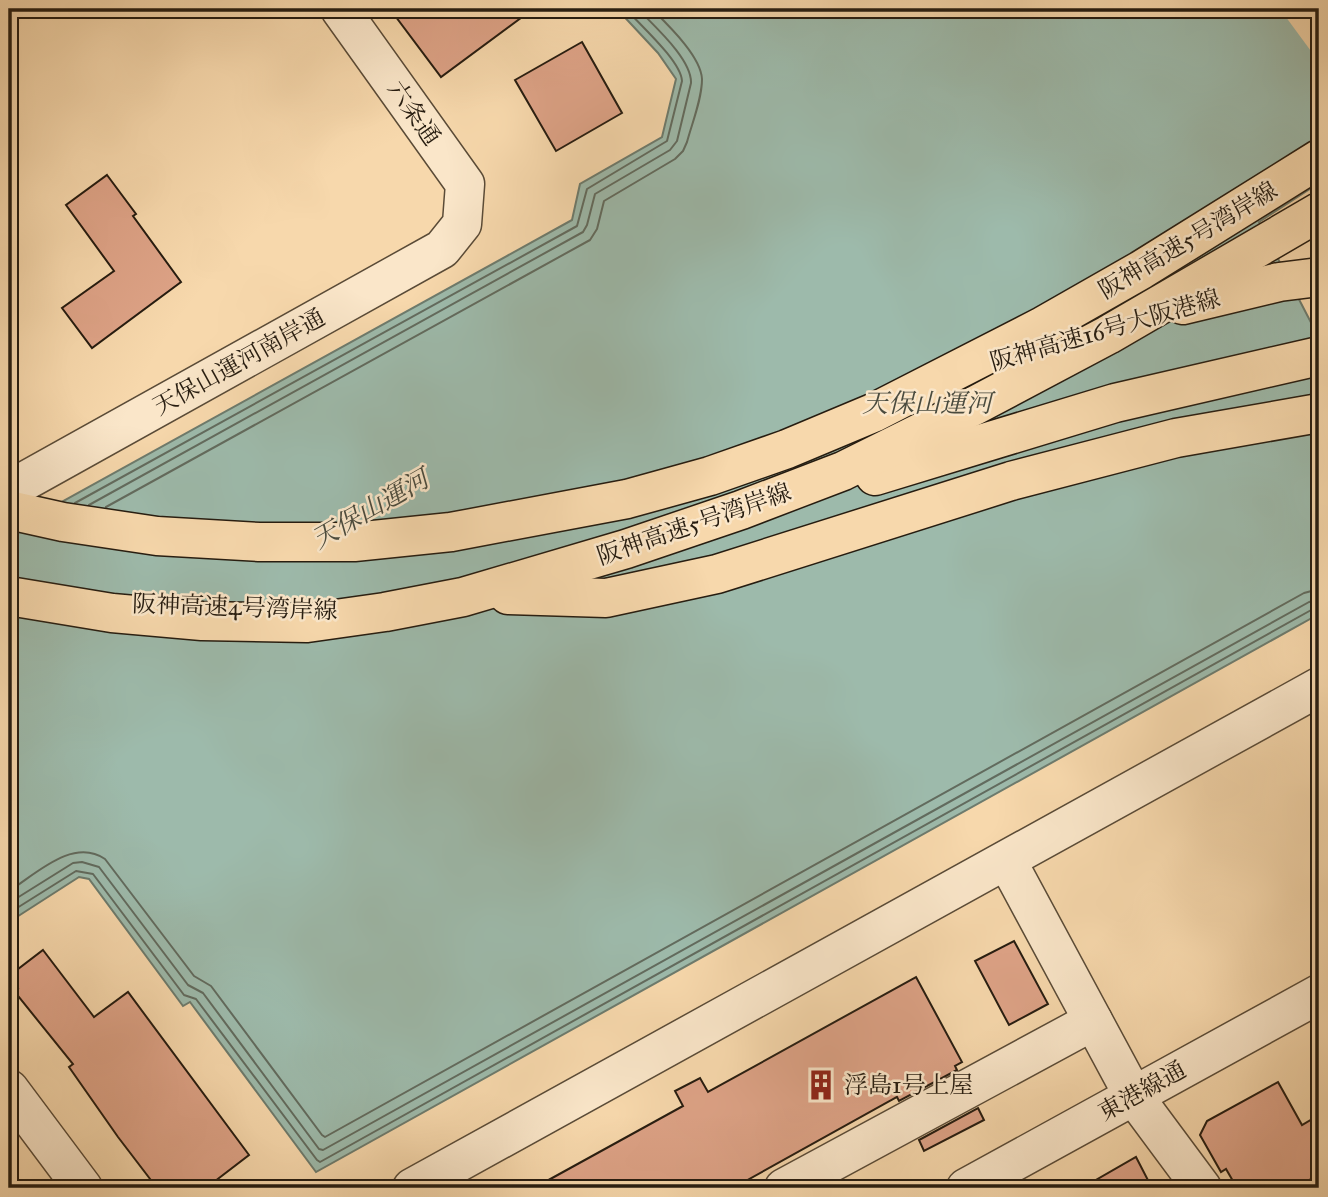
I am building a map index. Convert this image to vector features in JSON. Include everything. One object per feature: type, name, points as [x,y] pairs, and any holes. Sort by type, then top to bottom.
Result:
[{"type":"highway","name":"阪神高速5号湾岸線","points":[[9,510],[63,522],[157,536],[259,542],[354,542],[451,532],[627,499],[710,476],[787,449],[873,413],[1041,327],[1141,270],[1319,159]]},
{"type":"highway","name":"阪神高速5号湾岸線","points":[[9,596],[112,613],[202,621],[306,623],[386,612],[463,597],[563,568],[741,510],[843,471],[1108,335],[1319,212]]},
{"type":"highway","name":"阪神高速16号大阪港線","points":[[9,492],[63,507],[156,522],[354,529],[450,518],[551,502],[707,464],[968,370],[1091,329],[1279,282],[1319,277]]},
{"type":"highway","points":[[505,595],[703,528],[1022,430],[1115,403],[1319,356]]},
{"type":"highway","points":[[505,595],[606,598],[717,574],[1011,481],[1176,438],[1319,413]]},
{"type":"highway","name":"阪神高速4号湾岸線","points":[[9,583],[117,603],[222,612],[351,610],[505,595]]},
{"type":"street","name":"六条通","points":[[341,9],[465,184],[462,225]]},
{"type":"street","name":"天保山運河南岸通","points":[[9,492],[442,249],[462,225]]},
{"type":"street","points":[[412,1188],[1319,687]]},
{"type":"street","points":[[1007,861],[1133,1095],[1202,1188]]},
{"type":"street","name":"東港線通","points":[[966,1188],[1319,994]]},
{"type":"street","points":[[784,1188],[1093,1021]]},
{"type":"street","points":[[9,1089],[83,1188]]},
{"type":"water","name":"天保山運河","points":[[617,9],[1319,9],[1319,183],[1259,222],[1319,338],[1319,614],[316,1172],[190,1002],[183,1006],[89,879],[79,877],[9,922],[9,531],[572,220],[580,184],[662,137],[676,79],[658,53]]},
{"type":"pier","points":[[1280,9],[1319,9],[1319,62]]},
{"type":"building","points":[[390,9],[533,9],[441,77]]},
{"type":"building","points":[[582,42],[622,113],[556,151],[515,80]]},
{"type":"building","points":[[107,175],[181,282],[92,348],[62,308],[114,271],[66,205]]},
{"type":"building","points":[[1014,941],[1048,1004],[1009,1025],[975,961]]},
{"type":"building","points":[[43,950],[94,1017],[128,992],[249,1155],[206,1188],[157,1188],[69,1067],[73,1064],[14,991],[18,988],[9,976]]},
{"type":"building","name":"浮島1号上屋","points":[[916,977],[962,1062],[955,1066],[957,1070],[899,1101],[897,1097],[733,1188],[534,1188],[683,1106],[675,1091],[700,1078],[708,1092]]},
{"type":"building","points":[[1278,1082],[1302,1125],[1319,1115],[1319,1175],[1294,1188],[1237,1188],[1226,1169],[1221,1172],[1200,1135],[1207,1121]]},
{"type":"building","points":[[978,1108],[984,1120],[924,1151],[919,1140]]},
{"type":"building","points":[[1136,1157],[1152,1188],[1082,1188]]},
{"type":"place","name":"浮島1号上屋","points":[[821,1085]]}]
